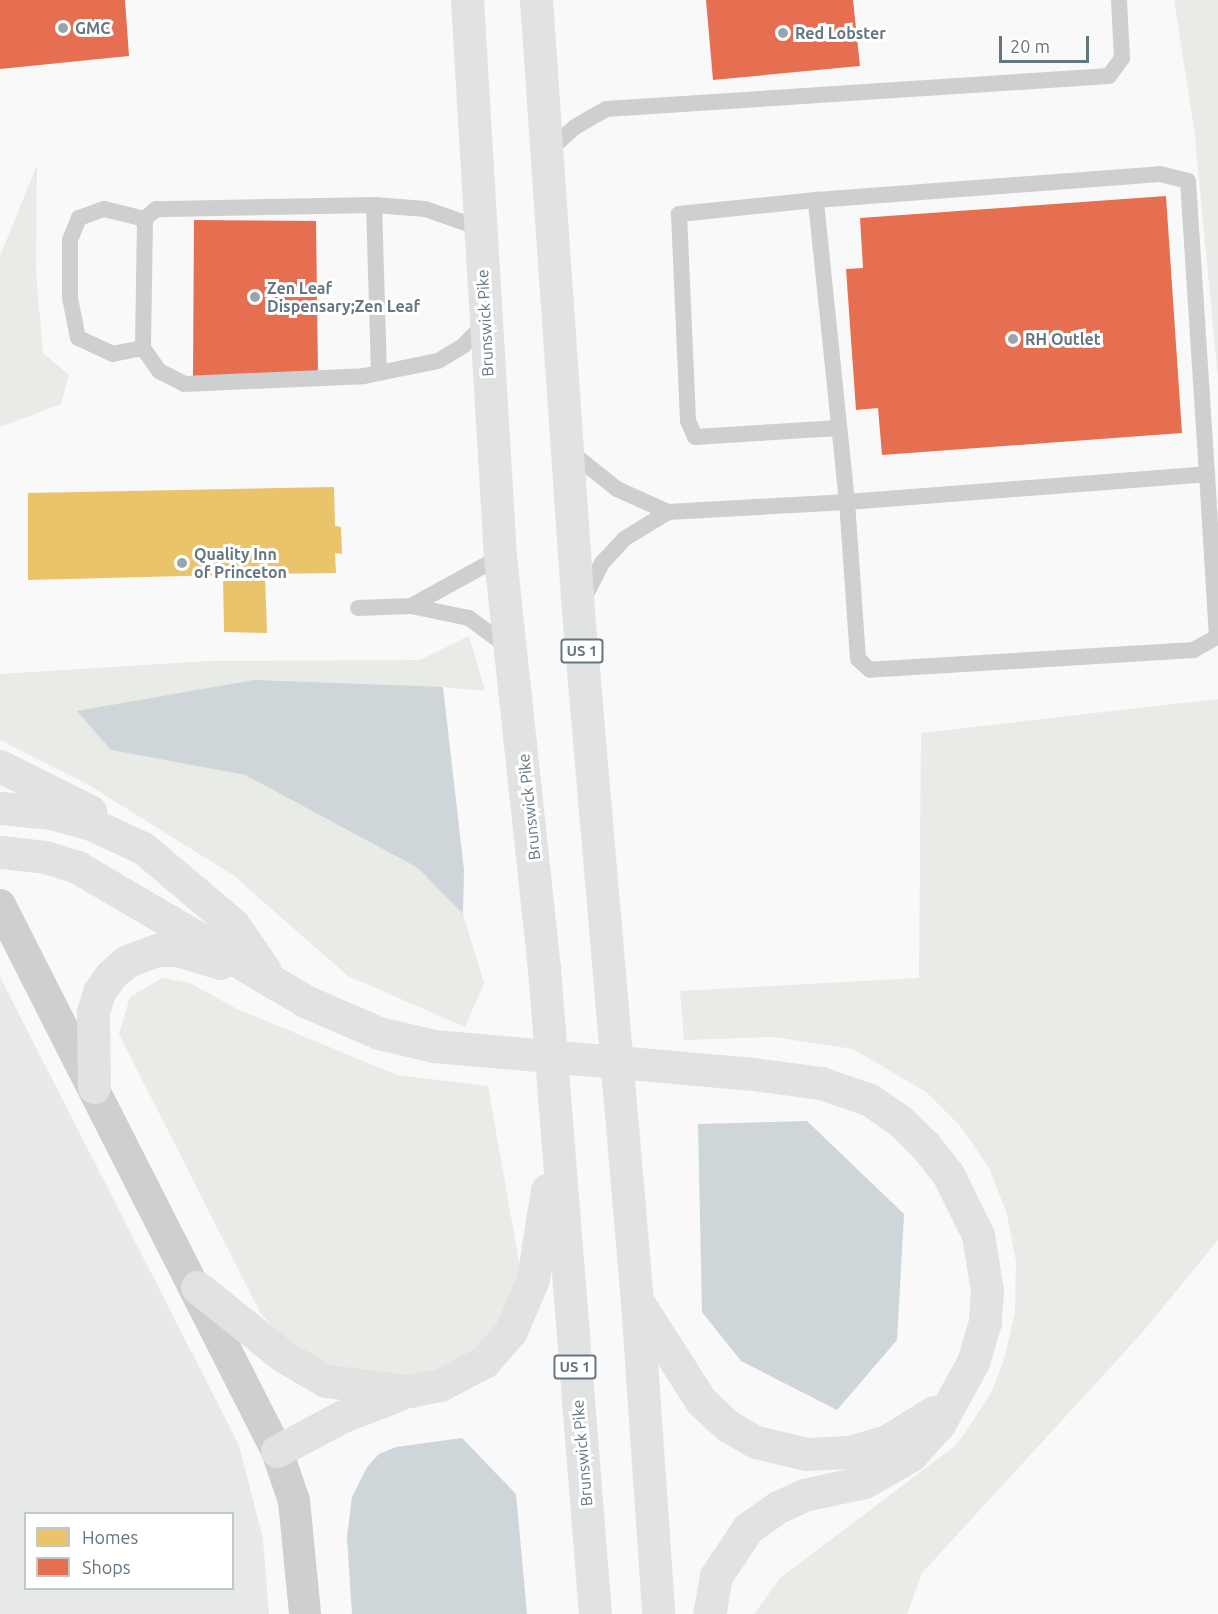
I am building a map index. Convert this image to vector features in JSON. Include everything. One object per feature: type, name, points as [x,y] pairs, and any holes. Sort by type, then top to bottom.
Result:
[{"type":"highway","name":"Brunswick Pike","points":[[466,0],[500,557],[513,650],[556,1119],[595,1614]]},
{"type":"highway","name":"US 1","points":[[536,0],[578,611],[637,1302],[658,1614]]},
{"type":"highway","points":[[0,766],[83,806],[143,848],[233,924],[270,978]]},
{"type":"highway","points":[[0,808],[51,813],[91,824],[143,848]]},
{"type":"highway","points":[[0,852],[45,857],[77,867],[341,1019],[379,1033],[434,1046],[745,1072],[822,1083],[870,1100],[899,1120],[948,1174],[978,1235],[985,1265],[985,1322],[968,1372],[939,1424],[894,1467],[864,1482],[804,1495],[777,1507],[748,1528],[716,1576],[709,1614]]},
{"type":"highway","points":[[94,1087],[91,1031],[95,1002],[111,975],[127,961],[157,950],[177,950],[270,978]]},
{"type":"highway","points":[[277,1451],[343,1416],[409,1391],[440,1385],[470,1372],[500,1347],[511,1331],[533,1279],[556,1119]]},
{"type":"highway","points":[[197,1287],[283,1356],[319,1377],[342,1385],[409,1391]]},
{"type":"highway","points":[[637,1302],[710,1410],[741,1434],[789,1452],[849,1452],[887,1441],[936,1411],[968,1372]]},
{"type":"street","points":[[0,905],[197,1287],[277,1451],[294,1501],[305,1614]]},
{"type":"lane","points":[[546,153],[575,127],[606,109],[1109,76],[1122,58],[1119,0]]},
{"type":"lane","points":[[816,200],[847,502],[858,660],[870,670],[1194,650],[1217,637],[1188,181],[1160,174],[816,200],[679,214],[688,421],[695,437],[839,428]]},
{"type":"lane","points":[[374,205],[379,373]]},
{"type":"lane","points":[[480,228],[425,209],[374,205],[156,209],[144,219],[143,348],[159,371],[184,384],[379,373],[438,361],[463,346],[484,324]]},
{"type":"lane","points":[[143,348],[113,354],[78,338],[70,298],[70,240],[79,218],[104,209],[144,219]]},
{"type":"lane","points":[[567,448],[617,489],[668,512],[847,502],[1207,474]]},
{"type":"lane","points":[[578,611],[602,563],[624,539],[668,512]]},
{"type":"lane","points":[[411,606],[500,557]]},
{"type":"lane","points":[[358,608],[411,606],[469,618],[513,650]]},
{"type":"shaded area","points":[[1174,0],[1218,0],[1218,378],[1194,128]]},
{"type":"shaded area","points":[[37,165],[36,272],[43,353],[69,375],[61,404],[0,427],[0,256]]},
{"type":"shaded area","points":[[469,636],[485,691],[443,687],[111,750],[245,775],[418,868],[463,914],[484,983],[465,1027],[348,976],[233,875],[87,784],[0,740],[0,674],[208,661],[420,660]]},
{"type":"shaded area","points":[[254,680],[443,687],[464,870],[463,914],[418,868],[245,775],[111,750],[77,711]]},
{"type":"shaded area","points":[[1218,699],[1218,1240],[1141,1334],[922,1573],[907,1614],[754,1614],[780,1578],[955,1446],[965,1433],[992,1391],[1004,1360],[1015,1312],[1016,1262],[1007,1214],[989,1168],[961,1127],[926,1092],[853,1049],[773,1037],[684,1040],[680,991],[919,978],[921,733]]},
{"type":"shaded area","points":[[0,977],[239,1445],[263,1539],[269,1614],[0,1614]]},
{"type":"shaded area","points":[[162,978],[190,983],[237,1009],[397,1075],[488,1086],[520,1268],[515,1303],[485,1344],[457,1367],[417,1376],[353,1380],[293,1348],[261,1314],[119,1034],[130,997]]},
{"type":"shaded area","points":[[807,1121],[904,1214],[897,1340],[837,1410],[741,1361],[702,1312],[698,1124]]},
{"type":"shaded area","points":[[462,1438],[516,1494],[527,1614],[352,1614],[347,1537],[352,1497],[367,1467],[379,1454],[396,1447]]},
{"type":"building: Homes","name":"Quality Inn of Princeton","points":[[334,487],[335,526],[341,527],[342,554],[335,553],[336,573],[265,574],[267,633],[224,632],[223,575],[28,580],[28,493]]},
{"type":"building: Shops","name":"GMC","points":[[0,0],[125,0],[129,56],[0,69]]},
{"type":"building: Shops","name":"Red Lobster","points":[[706,0],[853,0],[860,66],[713,80]]},
{"type":"building: Shops","name":"RH Outlet","points":[[1166,196],[1182,433],[882,455],[878,408],[856,410],[846,269],[863,268],[860,218]]},
{"type":"building: Shops","name":"Zen Leaf Dispensary;Zen Leaf","points":[[194,220],[316,221],[318,373],[193,377]]},
{"type":"place","name":"GMC","points":[[63,28]]},
{"type":"place","name":"Red Lobster","points":[[783,33]]},
{"type":"place","name":"Zen Leaf Dispensary;Zen Leaf","points":[[255,297]]},
{"type":"place","name":"RH Outlet","points":[[1013,339]]},
{"type":"place","name":"Quality Inn of Princeton","points":[[182,563]]}]
